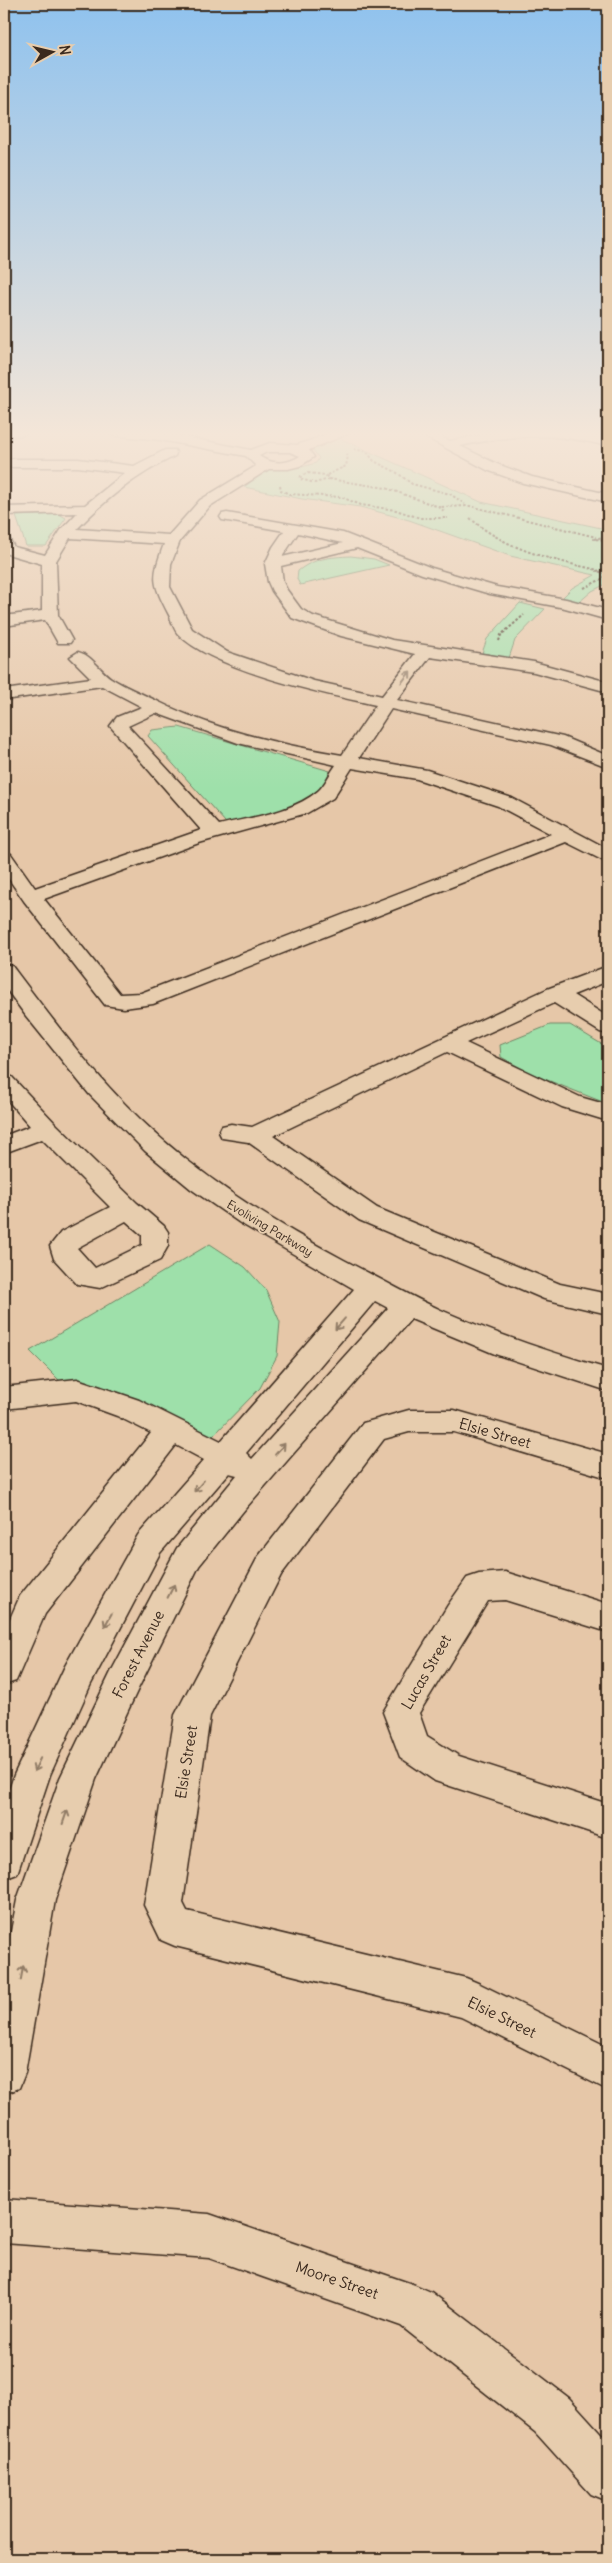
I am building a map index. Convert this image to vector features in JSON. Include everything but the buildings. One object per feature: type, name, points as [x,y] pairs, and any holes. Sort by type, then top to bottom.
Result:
[{"type":"street","points":[[10,551],[49,561]]},
{"type":"street","points":[[55,551],[49,561],[50,614],[64,640]]},
{"type":"street","points":[[170,551],[164,564],[162,587],[185,632],[221,655],[309,685],[376,687]]},
{"type":"street","points":[[278,551],[272,564],[272,577],[283,596],[299,616],[345,633],[408,648],[560,674],[608,687]]},
{"type":"street","points":[[272,564],[327,551]]},
{"type":"street","points":[[377,551],[427,571],[495,590],[608,615]]},
{"type":"street","points":[[4,621],[50,614]]},
{"type":"street","points":[[31,897],[214,832],[259,822],[316,802],[326,794],[341,760],[356,717],[376,687],[408,648]]},
{"type":"street","points":[[341,760],[426,651]]},
{"type":"street","points":[[78,657],[104,681],[156,708],[244,739],[341,760],[420,774],[505,802],[608,857]]},
{"type":"street","points":[[4,695],[104,681]]},
{"type":"street","points":[[376,687],[387,701],[557,741],[608,762]]},
{"type":"street","points":[[156,708],[123,721],[119,726],[214,832]]},
{"type":"street","points":[[4,858],[31,897],[113,1000],[124,1002],[145,999],[567,836]]},
{"type":"street","name":"Evoliving Parkway","points":[[4,971],[62,1048],[139,1132],[183,1169],[254,1221],[406,1306],[485,1340],[608,1380]]},
{"type":"street","points":[[608,973],[555,994],[243,1133],[368,1214],[554,1292],[608,1304]]},
{"type":"street","points":[[555,994],[608,1027]]},
{"type":"street","points":[[447,1043],[571,1102],[608,1113]]},
{"type":"street","points":[[4,1082],[46,1129],[128,1209]]},
{"type":"street","points":[[4,1145],[46,1129]]},
{"type":"street","points":[[4,1861],[32,1775],[77,1677],[149,1544],[372,1287]]},
{"type":"street","name":"Forest Avenue","points":[[4,2073],[36,1900],[78,1778],[124,1681],[188,1557],[258,1474],[406,1306]]},
{"type":"street","points":[[4,1398],[76,1390],[128,1408],[258,1474]]},
{"type":"street","name":"Elsie Street","points":[[608,1466],[454,1420],[409,1420],[374,1431],[269,1566],[193,1715],[163,1905],[175,1927],[466,1998],[608,2069]]},
{"type":"street","points":[[4,1670],[32,1606],[172,1429]]},
{"type":"street","name":"Lucas Street","points":[[608,1618],[505,1586],[479,1588],[460,1615],[401,1712],[413,1746],[448,1769],[608,1821]]},
{"type":"street","name":"Moore Street","points":[[4,2221],[209,2236],[415,2308],[552,2415],[608,2477]]},
{"type":"path","points":[[529,551],[598,570],[608,568]]},
{"type":"path","points":[[598,570],[599,573],[608,574]]},
{"type":"path","points":[[494,662],[496,646],[501,635],[540,599]]},
{"type":"green space","points":[[495,551],[608,551],[608,583],[592,591],[578,603],[561,599],[572,588],[595,575],[510,556]]},
{"type":"green space","points":[[351,556],[374,559],[389,565],[300,585],[297,579],[298,571],[310,563],[329,558]]},
{"type":"green space","points":[[520,603],[545,609],[515,640],[509,658],[482,653],[487,639]]},
{"type":"green space","points":[[179,727],[330,771],[316,800],[235,825],[226,823],[148,736],[152,730]]},
{"type":"green space","points":[[550,1025],[570,1025],[608,1048],[608,1104],[532,1074],[501,1057],[500,1045]]},
{"type":"green space","points":[[210,1244],[245,1267],[266,1290],[280,1322],[277,1356],[260,1388],[210,1439],[71,1392],[30,1351]]}]
